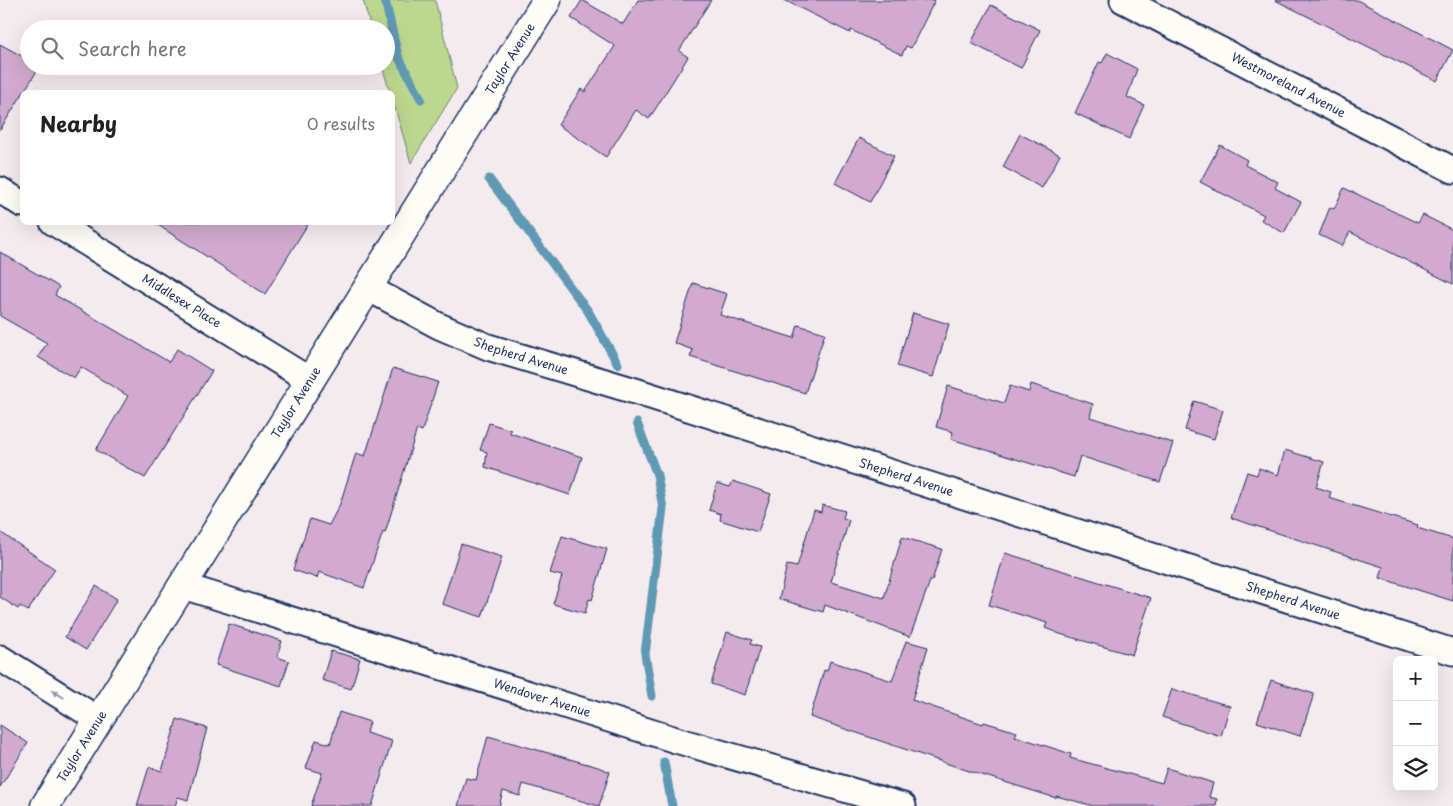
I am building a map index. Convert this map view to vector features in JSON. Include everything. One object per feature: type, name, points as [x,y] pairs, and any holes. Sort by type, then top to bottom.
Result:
[{"type":"main road","name":"Taylor Avenue","points":[[46,806],[547,0]]},
{"type":"street","name":"Westmoreland Avenue","points":[[1123,0],[1453,170]]},
{"type":"street","points":[[0,190],[20,203]]},
{"type":"street","name":"Middlesex Place","points":[[58,225],[311,381]]},
{"type":"street","name":"Shepherd Avenue","points":[[368,288],[438,326],[488,347],[635,391],[1453,652]]},
{"type":"street","name":"Wendover Avenue","points":[[183,586],[676,740],[903,806]]},
{"type":"street","points":[[0,658],[99,720]]},
{"type":"green space","points":[[363,0],[435,0],[457,88],[411,163],[395,108],[395,90],[389,90],[385,75],[395,75],[395,20],[369,20]]},
{"type":"building","points":[[582,0],[623,24],[638,0],[711,0],[679,51],[688,57],[649,119],[636,110],[606,157],[558,125],[581,89],[585,92],[615,46],[571,18]]},
{"type":"building","points":[[784,0],[935,0],[911,48],[906,46],[902,55],[851,30],[850,33]]},
{"type":"building","points":[[1275,0],[1357,0],[1453,50],[1437,81]]},
{"type":"building","points":[[991,5],[1040,30],[1021,68],[971,43]]},
{"type":"building","points":[[0,44],[20,55],[20,75],[34,75],[25,90],[20,90],[20,98],[0,130]]},
{"type":"building","points":[[1107,53],[1137,69],[1127,97],[1144,105],[1129,139],[1075,113],[1099,62],[1102,63]]},
{"type":"building","points":[[1020,134],[1060,155],[1042,188],[1003,167]]},
{"type":"building","points":[[859,138],[894,156],[870,202],[835,183]]},
{"type":"building","points":[[1220,145],[1247,160],[1245,165],[1278,182],[1275,188],[1301,202],[1284,233],[1261,220],[1264,215],[1200,182]]},
{"type":"building","points":[[1344,188],[1418,223],[1423,215],[1453,230],[1453,284],[1350,232],[1342,246],[1319,235],[1330,207],[1334,209]]},
{"type":"building","points":[[158,225],[307,225],[265,294]]},
{"type":"building","points":[[0,252],[59,287],[55,295],[169,362],[177,349],[212,371],[145,478],[96,450],[128,396],[81,367],[74,378],[38,357],[47,343],[0,316]]},
{"type":"building","points":[[693,283],[727,294],[720,315],[794,338],[798,325],[825,333],[805,393],[690,357],[693,350],[674,343]]},
{"type":"building","points":[[913,313],[949,324],[933,377],[897,366]]},
{"type":"building","points":[[393,368],[438,382],[422,431],[417,429],[385,533],[383,532],[364,588],[319,572],[317,578],[293,570],[310,519],[329,525],[340,504],[356,453],[365,456]]},
{"type":"building","points":[[1031,384],[1093,404],[1090,417],[1173,443],[1160,482],[1080,456],[1074,477],[951,439],[953,432],[936,427],[948,386],[1004,403],[1010,386],[1029,392]]},
{"type":"building","points":[[1194,401],[1223,410],[1214,439],[1185,430]]},
{"type":"building","points":[[489,423],[511,430],[510,433],[582,457],[570,495],[485,467],[487,452],[480,450]]},
{"type":"building","points":[[1285,450],[1324,462],[1316,487],[1331,492],[1329,498],[1418,525],[1417,528],[1453,539],[1453,601],[1380,578],[1383,567],[1231,518],[1247,472],[1257,475],[1259,468],[1278,475]]},
{"type":"building","points":[[733,481],[771,494],[758,532],[720,520],[721,514],[709,510],[717,483],[730,487]]},
{"type":"building","points":[[822,505],[845,511],[843,518],[849,520],[831,582],[884,598],[902,537],[942,549],[932,581],[930,581],[910,637],[825,605],[823,612],[779,599],[787,565],[797,567],[814,510],[821,512]]},
{"type":"building","points":[[0,532],[55,569],[28,611],[20,606],[18,609],[0,597]]},
{"type":"building","points":[[562,536],[607,549],[592,600],[589,599],[585,613],[553,604],[562,576],[550,573]]},
{"type":"building","points":[[461,544],[502,557],[482,617],[442,604]]},
{"type":"building","points":[[1005,553],[1151,598],[1132,655],[1060,634],[1045,628],[1047,623],[989,605]]},
{"type":"building","points":[[96,586],[117,599],[86,650],[65,637]]},
{"type":"building","points":[[229,624],[282,641],[277,657],[289,661],[281,686],[216,665]]},
{"type":"building","points":[[727,632],[752,640],[750,644],[760,647],[745,695],[711,684]]},
{"type":"building","points":[[906,641],[928,647],[912,700],[983,724],[984,722],[1017,732],[1015,736],[1071,754],[1070,758],[1162,783],[1167,768],[1213,783],[1209,797],[1217,799],[1216,806],[1094,806],[1056,796],[1056,798],[969,771],[810,717],[824,670],[827,671],[830,661],[892,681]]},
{"type":"building","points":[[331,651],[360,659],[351,689],[322,680]]},
{"type":"building","points":[[1271,680],[1314,694],[1300,736],[1257,722]]},
{"type":"building","points":[[1172,689],[1230,706],[1221,736],[1162,717]]},
{"type":"building","points":[[339,712],[370,722],[366,733],[392,741],[372,806],[311,806],[322,773],[306,768],[316,740],[330,744]]},
{"type":"building","points":[[177,719],[207,728],[188,800],[178,797],[175,806],[137,806],[149,767],[162,771]]},
{"type":"building","points":[[0,725],[28,743],[0,787]]},
{"type":"building","points":[[488,736],[610,772],[599,806],[523,784],[520,796],[503,791],[499,806],[458,806],[466,778],[476,780]]},
{"type":"waterway","points":[[385,0],[390,20]]},
{"type":"waterway","points":[[395,43],[398,56],[421,99]]},
{"type":"waterway","points":[[489,179],[588,311],[618,364]]},
{"type":"waterway","points":[[637,423],[657,475],[663,508],[645,654],[652,696]]},
{"type":"waterway","points":[[664,762],[672,806]]}]
